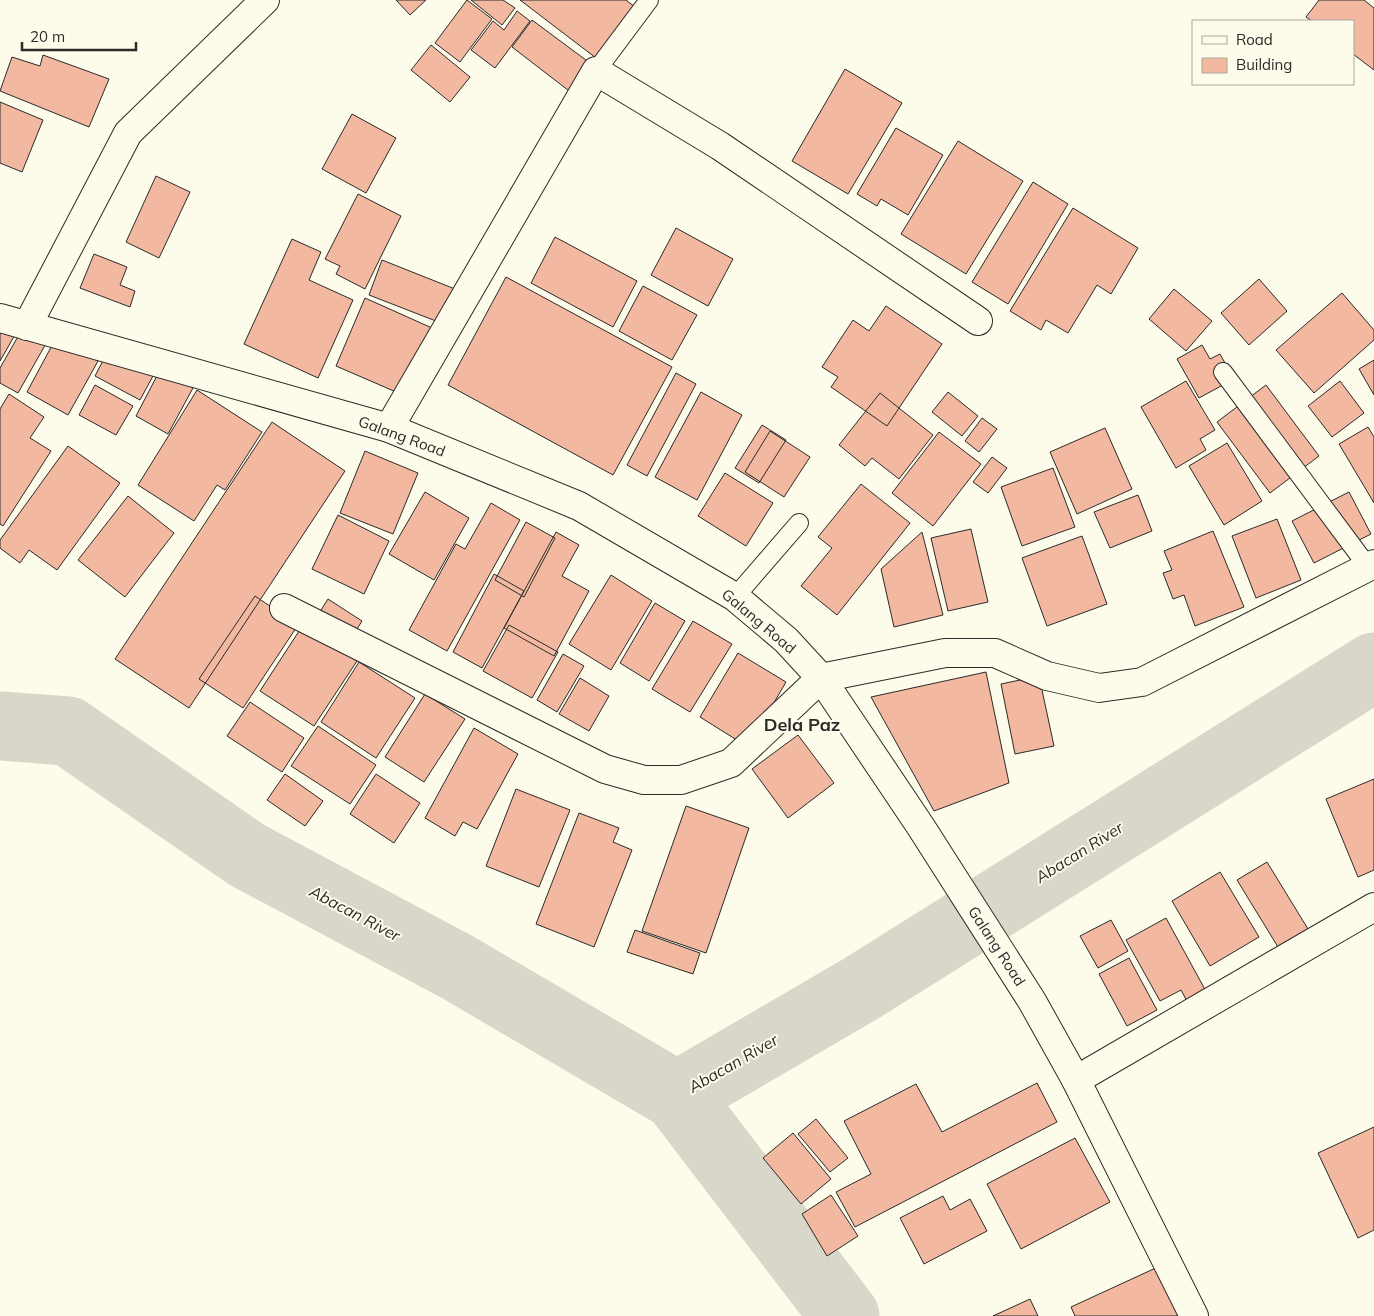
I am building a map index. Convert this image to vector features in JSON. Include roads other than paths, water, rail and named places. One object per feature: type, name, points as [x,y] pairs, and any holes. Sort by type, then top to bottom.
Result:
[{"type":"street","points":[[27,326],[128,133],[265,0]]},
{"type":"street","points":[[389,428],[596,71],[720,146],[978,321]]},
{"type":"street","name":"Galang Road","points":[[0,318],[389,428],[578,506],[735,598],[786,640],[821,678],[921,828],[1032,1001],[1076,1080],[1194,1316]]},
{"type":"street","points":[[284,608],[605,769],[644,780],[681,780],[731,763],[821,678],[945,654],[994,653],[1047,676],[1098,688],[1142,682],[1371,566]]},
{"type":"street","points":[[1076,1080],[1374,907]]},
{"type":"lane","points":[[596,71],[649,0]]},
{"type":"lane","points":[[1222,372],[1371,566]]},
{"type":"lane","points":[[735,598],[799,523]]},
{"type":"waterway","name":"Abacan River","points":[[677,1096],[862,988],[1374,667]]},
{"type":"waterway","name":"Abacan River","points":[[0,726],[68,731],[247,855],[459,968],[677,1096],[845,1316]]},
{"type":"district","name":"Dela Paz","points":[[802,724]]}]
